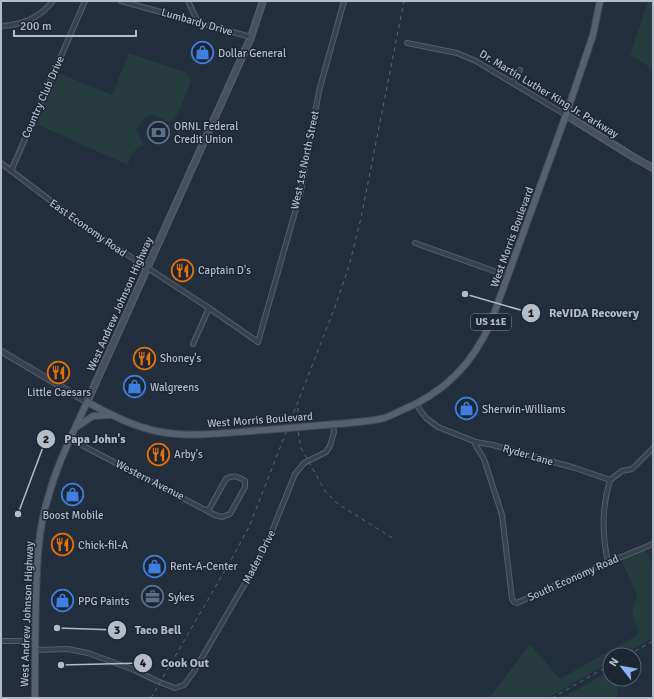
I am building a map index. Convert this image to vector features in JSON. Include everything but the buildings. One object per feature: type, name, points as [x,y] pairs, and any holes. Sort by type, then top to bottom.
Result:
[{"type":"main road","name":"West Andrew Johnson Highway","points":[[35,698],[37,555],[47,499],[57,467],[251,37],[263,1]]},
{"type":"main road","name":"West Morris Boulevard","points":[[87,402],[126,422],[161,432],[197,434],[332,425],[382,419],[417,405],[450,382],[471,358],[486,334],[566,115],[593,35],[600,1]]},
{"type":"main road","name":"Dr. Martin Luther King Jr. Parkway","points":[[566,115],[653,168]]},
{"type":"main road","points":[[75,428],[93,416],[112,415]]},
{"type":"street","points":[[1,26],[25,22],[47,8],[53,1]]},
{"type":"street","name":"Country Club Drive","points":[[11,171],[85,1]]},
{"type":"street","name":"Lumbardy Drive","points":[[121,1],[251,37]]},
{"type":"street","points":[[188,1],[198,22]]},
{"type":"street","name":"West 1st North Street","points":[[258,342],[301,190],[319,91],[344,1]]},
{"type":"street","name":"Dr. Martin Luther King Jr. Parkway","points":[[407,43],[457,53],[476,61],[566,115]]},
{"type":"street","points":[[513,82],[520,70]]},
{"type":"street","name":"East Economy Road","points":[[1,163],[85,227],[210,308],[258,342]]},
{"type":"street","points":[[415,243],[508,276]]},
{"type":"street","points":[[193,344],[210,308]]},
{"type":"street","points":[[1,351],[87,402]]},
{"type":"street","name":"Ryder Lane","points":[[417,405],[426,418],[438,426],[476,442],[500,447],[575,468],[610,480]]},
{"type":"street","name":"Maden Drive","points":[[35,650],[68,649],[88,653],[132,669],[157,682],[175,688],[184,685],[193,673],[254,568],[270,537],[295,474],[304,463],[326,452],[330,446],[333,438],[332,425]]},
{"type":"street","name":"Western Avenue","points":[[70,439],[208,511],[222,517],[230,514],[245,487],[245,481],[236,476],[230,476],[226,479],[208,511]]},
{"type":"street","name":"South Economy Road","points":[[476,442],[484,458],[502,515],[512,599],[514,602],[517,603],[608,562],[653,544]]},
{"type":"street","points":[[608,562],[605,548],[604,510],[610,480],[622,471],[632,469],[653,448]]},
{"type":"street","points":[[1,641],[35,641]]},
{"type":"green space","points":[[648,1],[653,1],[653,69],[630,55]]},
{"type":"green space","points":[[129,53],[187,73],[191,82],[178,113],[171,121],[167,121],[152,114],[144,118],[136,130],[144,145],[133,153],[128,165],[36,124],[59,73],[112,95]]},
{"type":"green space","points":[[645,550],[653,565],[653,638],[637,647],[616,647],[639,634],[632,612],[637,596],[621,559]]},
{"type":"green space","points":[[530,644],[560,679],[602,655],[602,667],[548,698],[489,698]]},
{"type":"green space","points":[[602,676],[602,687],[618,687],[617,698],[562,698]]},
{"type":"railway","points":[[151,698],[249,527],[335,307],[349,266],[361,218],[404,1]]},
{"type":"railway","points":[[298,408],[297,426],[301,448],[325,491],[338,504],[394,539]]},
{"type":"railway","points":[[642,647],[653,641]]},
{"type":"railway","points":[[552,698],[602,670]]},
{"type":"place","name":"Dollar General","points":[[203,53]]},
{"type":"place","name":"ORNL Federal Credit Union","points":[[158,132]]},
{"type":"place","name":"Captain D's","points":[[182,270]]},
{"type":"place","name":"ReVIDA Recovery","points":[[465,294]]},
{"type":"place","name":"Shoney's","points":[[144,358]]},
{"type":"place","name":"Little Caesars","points":[[59,372]]},
{"type":"place","name":"Walgreens","points":[[134,387]]},
{"type":"place","name":"Sherwin-Williams","points":[[466,409]]},
{"type":"place","name":"Arby's","points":[[159,454]]},
{"type":"place","name":"Boost Mobile","points":[[73,495]]},
{"type":"place","name":"Papa John's","points":[[18,514]]},
{"type":"place","name":"Chick-fil-A","points":[[62,545]]},
{"type":"place","name":"Rent-A-Center","points":[[154,566]]},
{"type":"place","name":"Sykes","points":[[153,597]]},
{"type":"place","name":"PPG Paints","points":[[62,601]]},
{"type":"place","name":"Taco Bell","points":[[57,628]]},
{"type":"place","name":"Cook Out","points":[[61,665]]}]
